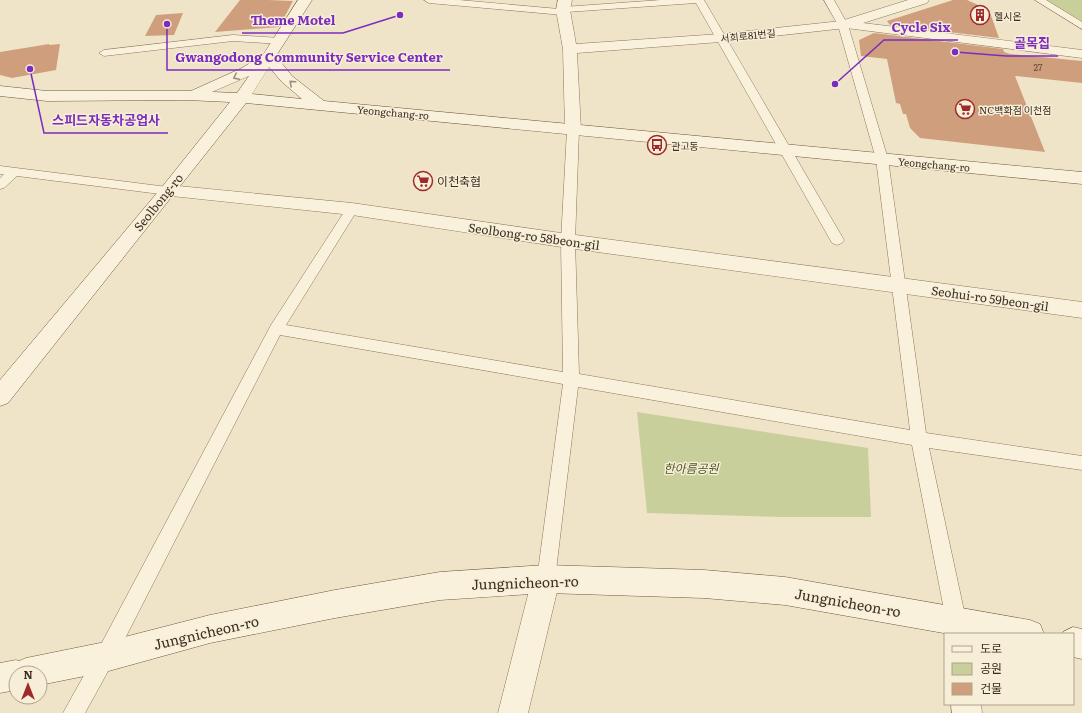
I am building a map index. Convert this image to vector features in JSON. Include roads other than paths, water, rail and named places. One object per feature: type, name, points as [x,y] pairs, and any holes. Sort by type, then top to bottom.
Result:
[{"type":"street","name":"Seolbong-ro","points":[[0,396],[242,98],[306,0]]},
{"type":"street","name":"서희로81번길","points":[[570,49],[720,38],[843,25],[922,0]]},
{"type":"street","points":[[564,7],[570,49],[573,130]]},
{"type":"street","points":[[843,25],[1082,54]]},
{"type":"street","points":[[188,95],[230,80],[269,57],[287,79],[319,105]]},
{"type":"street","name":"Yeongchang-ro","points":[[0,90],[46,96],[188,95],[242,98],[1082,178]]},
{"type":"street","name":"Seolbong-ro 58beon-gil","points":[[168,191],[352,209],[568,241],[899,286]]},
{"type":"street","name":"Seohui-ro 59beon-gil","points":[[899,286],[1082,310]]},
{"type":"street","points":[[513,713],[546,579]]},
{"type":"street","name":"Jungnicheon-ro","points":[[48,668],[105,656],[210,629],[335,604],[440,586],[546,579],[704,584],[785,591],[957,627],[1020,633]]},
{"type":"lane","points":[[429,0],[564,7],[698,0],[837,240]]},
{"type":"lane","points":[[829,0],[843,25],[882,159],[918,439],[957,627]]},
{"type":"lane","points":[[1040,0],[1082,26]]},
{"type":"lane","points":[[104,53],[233,38],[280,41]]},
{"type":"lane","points":[[546,579],[571,380],[568,241],[573,130]]},
{"type":"lane","points":[[0,170],[168,191]]},
{"type":"lane","points":[[0,185],[14,172]]},
{"type":"lane","points":[[73,713],[105,656],[276,329],[352,209]]},
{"type":"lane","points":[[276,329],[918,439],[1082,463]]},
{"type":"place","name":"Theme Motel","points":[[400,15]]},
{"type":"place","name":"헬시온","points":[[980,15]]},
{"type":"place","name":"Gwangodong Community Service Center","points":[[167,24]]},
{"type":"place","name":"골목집","points":[[955,52]]},
{"type":"place","name":"스피드자동차공업사","points":[[30,69]]},
{"type":"place","name":"Cycle Six","points":[[835,84]]},
{"type":"place","name":"NC백화점 이천점","points":[[965,109]]},
{"type":"place","name":"관고동","points":[[657,145]]},
{"type":"place","name":"이천축협","points":[[423,181]]},
{"type":"park label","name":"한아름공원","points":[[691,468]]}]
